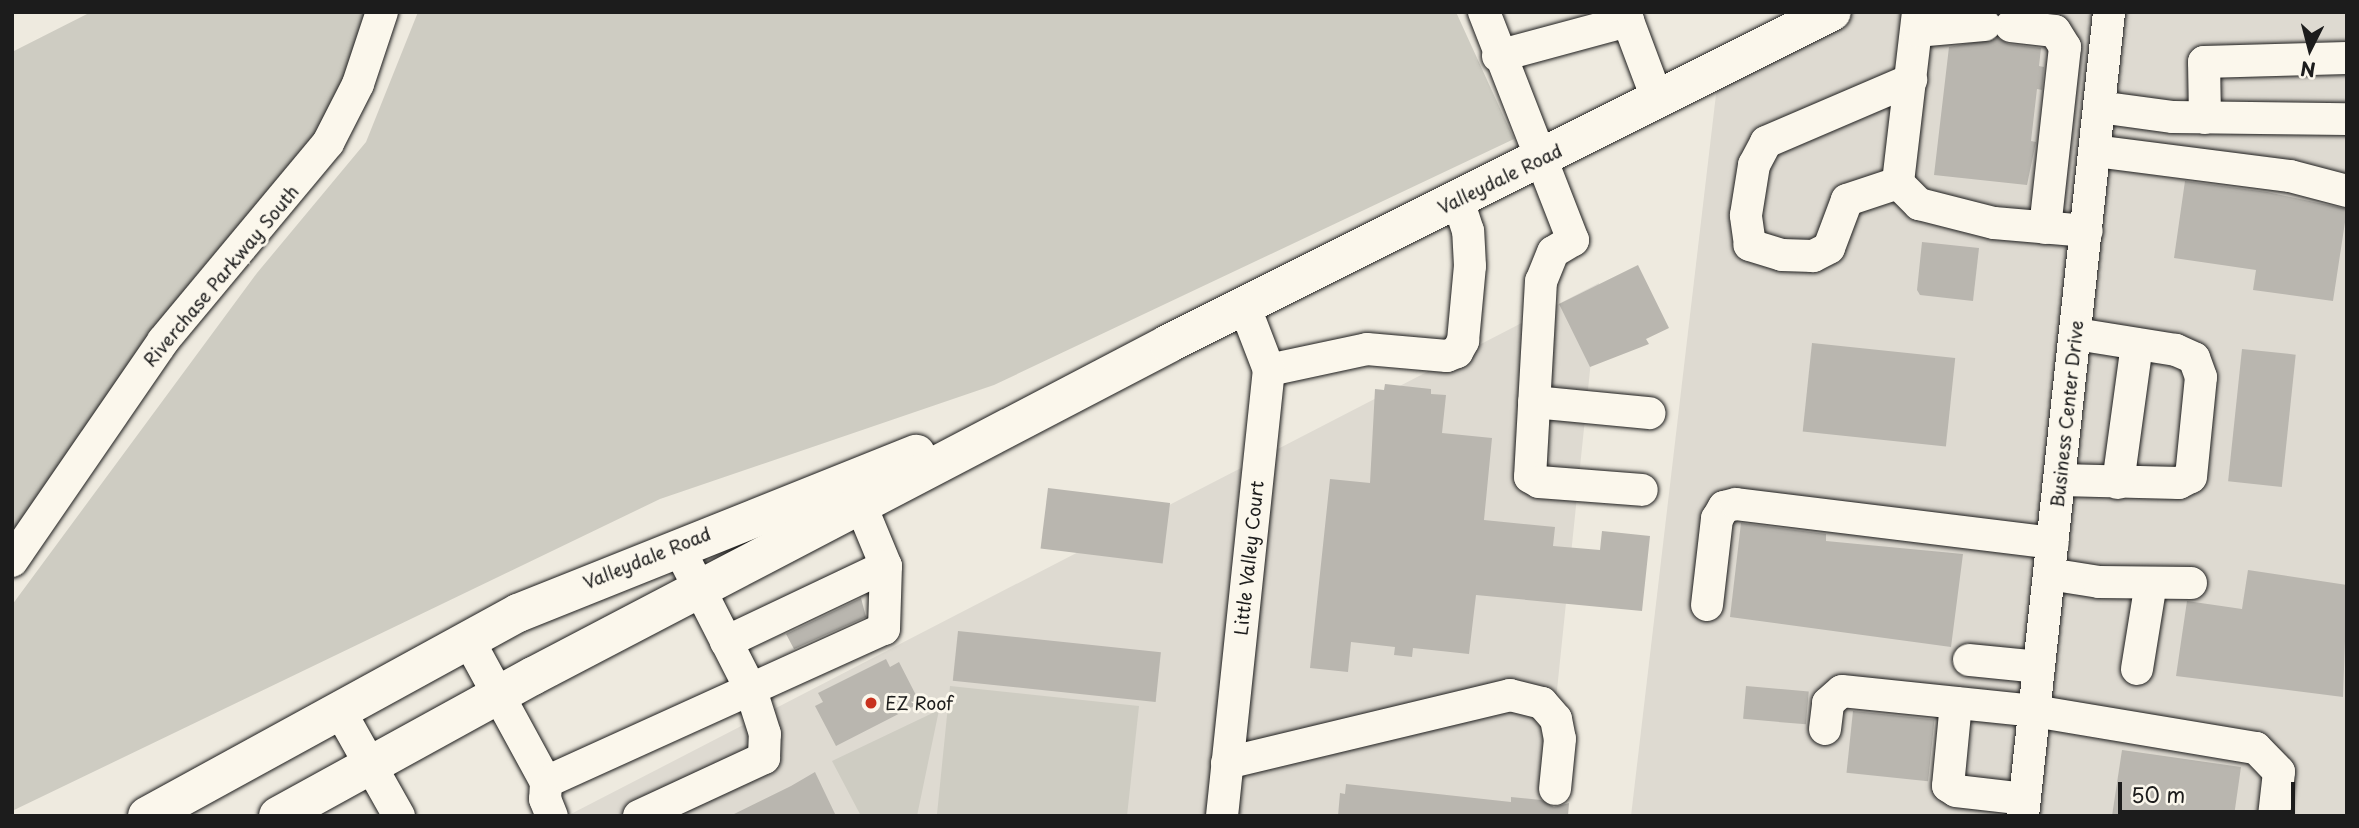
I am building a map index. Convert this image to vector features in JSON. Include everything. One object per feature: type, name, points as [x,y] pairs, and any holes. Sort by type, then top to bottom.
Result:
[{"type":"main road","name":"Valleydale Road","points":[[278,816],[497,696],[698,591],[928,449],[1075,377],[1168,344],[1832,12]]},
{"type":"main road","name":"Valleydale Road","points":[[146,816],[554,597],[678,547],[856,494]]},
{"type":"street","name":"Riverchase Parkway South","points":[[12,561],[163,341],[328,143],[358,84],[382,12]]},
{"type":"street","points":[[1484,12],[1573,240],[1553,252],[1545,266],[1530,477],[1539,482],[1642,490]]},
{"type":"street","name":"Business Center Drive","points":[[2024,807],[2109,12]]},
{"type":"street","points":[[1499,56],[1628,22],[1657,98]]},
{"type":"street","points":[[1898,183],[1918,22],[1998,25],[2055,31],[2065,47],[2045,228]]},
{"type":"street","points":[[2205,118],[2204,62],[2347,58]]},
{"type":"street","points":[[1898,183],[1847,200],[1829,248],[1813,256],[1782,255],[1750,245],[1746,215],[1754,165],[1766,142],[1912,80]]},
{"type":"street","points":[[2099,107],[2205,118],[2347,119]]},
{"type":"street","points":[[2095,151],[2290,176],[2347,191]]},
{"type":"street","points":[[1898,183],[1919,204],[1994,223],[2087,231]]},
{"type":"street","points":[[1269,370],[1367,349],[1447,356],[1457,352],[1463,341],[1470,266],[1468,231],[1458,200]]},
{"type":"street","name":"Little Valley Court","points":[[1222,816],[1269,370],[1244,305]]},
{"type":"street","points":[[2060,480],[2179,483],[2191,477],[2201,377],[2194,358],[2176,350],[2076,334]]},
{"type":"street","points":[[2118,483],[2137,344]]},
{"type":"street","points":[[1534,402],[1649,413]]},
{"type":"street","points":[[546,782],[884,629],[886,566],[856,494]]},
{"type":"street","points":[[1707,605],[1717,519],[1724,507],[1736,504],[2053,543]]},
{"type":"street","points":[[639,816],[764,758],[765,734],[751,690],[698,591],[678,547]]},
{"type":"street","points":[[726,642],[886,566]]},
{"type":"street","points":[[2049,574],[2151,583],[2191,583]]},
{"type":"street","points":[[2137,669],[2151,583]]},
{"type":"street","points":[[468,641],[546,782],[545,799],[552,816]]},
{"type":"street","points":[[1969,660],[2039,667]]},
{"type":"street","points":[[1825,729],[1828,703],[1842,691],[2034,711],[2256,748],[2279,772],[2274,816]]},
{"type":"street","points":[[1227,763],[1510,695],[1542,704],[1556,719],[1560,739],[1555,789]]},
{"type":"street","points":[[1956,703],[1948,786],[1956,791],[2024,807]]},
{"type":"street","points":[[341,713],[373,765],[399,816]]},
{"type":"shaded area","points":[[91,12],[375,12],[324,125],[193,279],[12,543],[12,52]]},
{"type":"shaded area","points":[[418,12],[1456,12],[1514,139],[994,385],[660,499],[12,811],[12,605],[257,273],[366,142]]},
{"type":"shaded area","points":[[1825,12],[2347,12],[2347,816],[1631,816],[1719,69]]},
{"type":"shaded area","points":[[1599,283],[1544,816],[567,816],[1392,390]]},
{"type":"shaded area","points":[[950,686],[1139,706],[1127,816],[937,814]]},
{"type":"shaded area","points":[[939,710],[917,816],[861,816],[832,761]]},
{"type":"building","points":[[1998,38],[2009,44],[2041,48],[2039,66],[2044,67],[2042,90],[2037,89],[2031,141],[2036,142],[2027,185],[1934,175],[1949,47]]},
{"type":"building","points":[[2185,181],[2267,192],[2347,209],[2333,301],[2253,290],[2256,270],[2174,258]]},
{"type":"building","points":[[1922,242],[1979,248],[1973,301],[1920,295],[1917,290]]},
{"type":"building","points":[[1638,265],[1669,328],[1646,339],[1649,344],[1590,367],[1559,304]]},
{"type":"building","points":[[1812,343],[1955,358],[1946,447],[1803,432]]},
{"type":"building","points":[[2242,349],[2296,355],[2282,487],[2228,481]]},
{"type":"building","points":[[1385,384],[1431,389],[1431,394],[1446,395],[1442,433],[1492,438],[1484,520],[1555,527],[1553,546],[1600,550],[1602,531],[1650,536],[1642,611],[1476,595],[1469,654],[1413,648],[1412,657],[1394,655],[1395,647],[1351,642],[1348,672],[1310,668],[1330,479],[1370,483],[1375,389],[1384,390]]},
{"type":"building","points":[[1048,488],[1170,503],[1163,564],[1041,549]]},
{"type":"building","points":[[1741,523],[1826,534],[1826,541],[1963,554],[1951,647],[1730,617]]},
{"type":"building","points":[[2248,570],[2347,585],[2343,697],[2176,676],[2187,601],[2242,609]]},
{"type":"building","points":[[861,598],[866,617],[794,649],[786,634]]},
{"type":"building","points":[[958,631],[1161,652],[1156,702],[953,681]]},
{"type":"building","name":"EZ Roof","points":[[886,659],[890,667],[899,662],[920,703],[836,746],[815,706],[823,702],[818,693]]},
{"type":"building","points":[[1746,686],[1809,691],[1806,724],[1743,719]]},
{"type":"building","points":[[1853,711],[1935,720],[1928,781],[1847,773]]},
{"type":"building","points":[[2122,750],[2241,767],[2234,816],[2112,816]]},
{"type":"building","points":[[815,772],[836,816],[730,816],[791,786]]},
{"type":"building","points":[[1346,784],[1511,802],[1511,797],[1541,800],[1554,807],[1569,803],[1568,816],[1338,816],[1340,793],[1345,794]]},
{"type":"place","name":"EZ Roof","points":[[871,703]]}]
